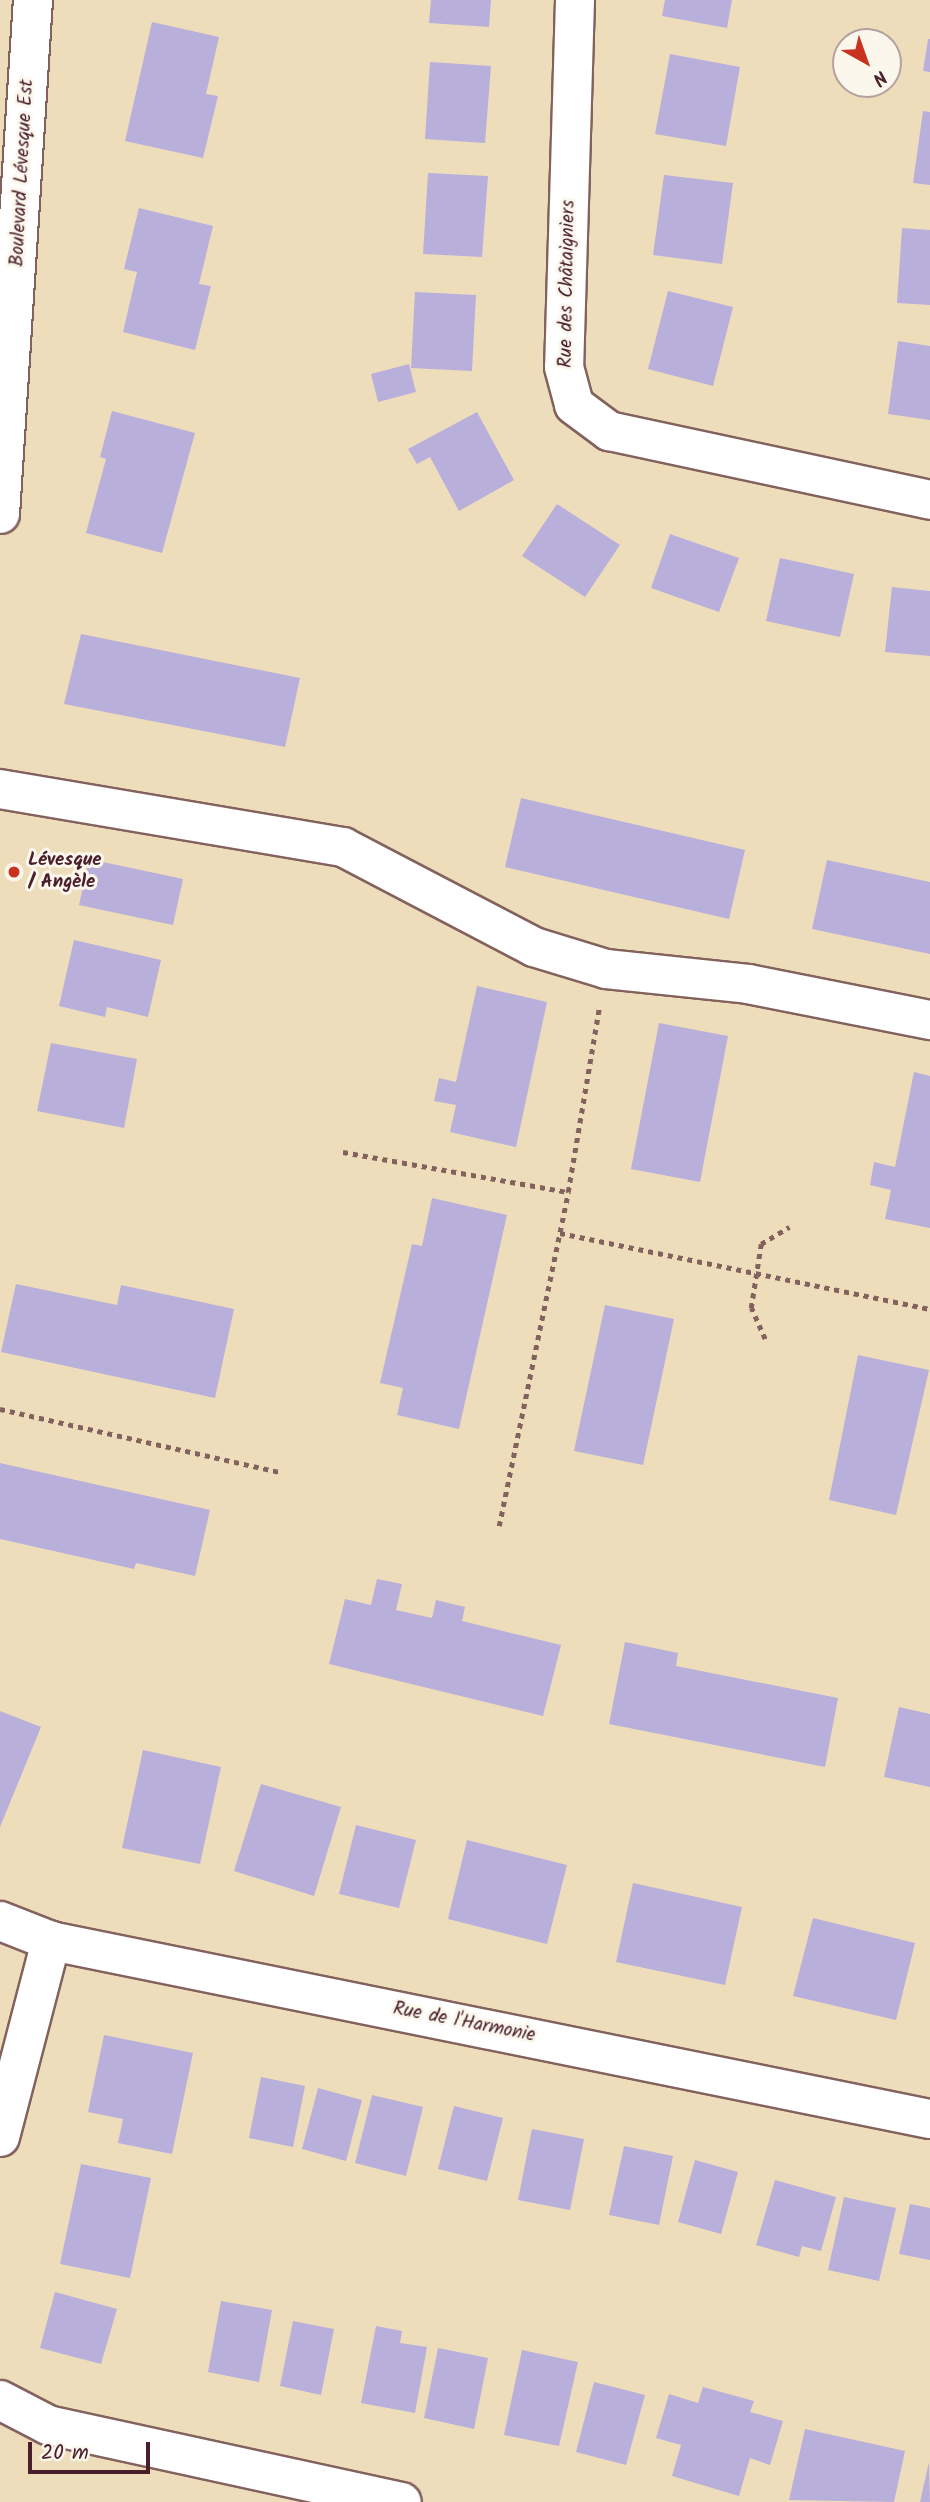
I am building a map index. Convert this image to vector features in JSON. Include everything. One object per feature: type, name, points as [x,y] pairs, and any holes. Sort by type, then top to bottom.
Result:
[{"type":"street","name":"Boulevard Lévesque Est","points":[[0,514],[33,0]]},
{"type":"street","name":"Rue des Châtaigniers","points":[[575,0],[564,367],[574,405],[609,431],[930,500]]},
{"type":"street","points":[[0,789],[343,847],[534,947],[606,969],[748,984],[930,1020]]},
{"type":"street","name":"Rue de l'Harmonie","points":[[0,1921],[51,1941],[930,2119]]},
{"type":"street","points":[[0,2137],[51,1941]]},
{"type":"street","points":[[0,2400],[48,2425],[402,2502]]},
{"type":"path","points":[[499,1526],[568,1192],[606,969]]},
{"type":"path","points":[[343,1152],[568,1192]]},
{"type":"path","points":[[765,1339],[751,1308],[761,1244],[789,1227]]},
{"type":"path","points":[[560,1233],[930,1309]]},
{"type":"path","points":[[0,1409],[279,1472]]},
{"type":"building","points":[[431,0],[491,0],[489,27],[429,23]]},
{"type":"building","points":[[665,0],[732,0],[727,28],[662,16]]},
{"type":"building","points":[[152,22],[219,37],[206,94],[218,96],[203,158],[125,141]]},
{"type":"building","points":[[930,39],[930,72],[923,71]]},
{"type":"building","points":[[670,54],[740,67],[726,146],[655,134]]},
{"type":"building","points":[[430,62],[491,66],[485,143],[425,139]]},
{"type":"building","points":[[923,111],[930,112],[930,185],[913,183]]},
{"type":"building","points":[[428,173],[488,176],[482,257],[423,254]]},
{"type":"building","points":[[664,175],[733,183],[722,264],[653,255]]},
{"type":"building","points":[[139,208],[213,226],[199,284],[211,286],[195,350],[123,332],[137,272],[124,269]]},
{"type":"building","points":[[902,228],[930,230],[930,305],[897,303]]},
{"type":"building","points":[[668,291],[733,307],[713,386],[648,369]]},
{"type":"building","points":[[415,292],[476,295],[472,371],[411,368]]},
{"type":"building","points":[[898,341],[930,346],[930,420],[888,414]]},
{"type":"building","points":[[409,364],[416,392],[378,402],[371,374]]},
{"type":"building","points":[[112,411],[195,433],[162,553],[86,533],[106,459],[100,457]]},
{"type":"building","points":[[477,412],[514,480],[459,511],[430,457],[417,464],[408,449]]},
{"type":"building","points":[[557,504],[620,545],[585,597],[522,556]]},
{"type":"building","points":[[670,534],[739,558],[719,612],[651,588]]},
{"type":"building","points":[[780,558],[854,574],[840,637],[766,621]]},
{"type":"building","points":[[892,587],[930,591],[930,656],[885,652]]},
{"type":"building","points":[[81,634],[300,678],[285,747],[64,704]]},
{"type":"building","points":[[521,798],[745,850],[729,919],[505,867]]},
{"type":"building","points":[[89,859],[183,879],[173,925],[79,905]]},
{"type":"building","points":[[827,860],[930,882],[930,954],[812,929]]},
{"type":"building","points":[[74,940],[161,960],[148,1017],[107,1007],[105,1017],[59,1006]]},
{"type":"building","points":[[477,986],[547,1002],[516,1147],[450,1132],[456,1105],[434,1101],[439,1078],[456,1082]]},
{"type":"building","points":[[659,1023],[728,1036],[700,1182],[631,1169]]},
{"type":"building","points":[[51,1043],[137,1059],[124,1128],[37,1111]]},
{"type":"building","points":[[914,1072],[930,1076],[930,1228],[885,1219],[891,1190],[870,1185],[874,1162],[895,1167]]},
{"type":"building","points":[[432,1198],[507,1215],[459,1429],[397,1415],[403,1388],[380,1383],[412,1244],[422,1246]]},
{"type":"building","points":[[16,1284],[117,1305],[121,1285],[234,1309],[215,1398],[1,1352]]},
{"type":"building","points":[[605,1305],[674,1319],[643,1465],[574,1451]]},
{"type":"building","points":[[858,1355],[929,1370],[896,1515],[829,1500]]},
{"type":"building","points":[[0,1463],[210,1510],[195,1576],[136,1563],[134,1569],[0,1539]]},
{"type":"building","points":[[377,1579],[402,1584],[396,1610],[432,1618],[436,1600],[465,1607],[462,1621],[561,1645],[543,1716],[329,1664],[345,1599],[371,1605]]},
{"type":"building","points":[[625,1642],[678,1653],[676,1666],[838,1698],[825,1767],[609,1724]]},
{"type":"building","points":[[899,1707],[930,1714],[930,1787],[884,1777]]},
{"type":"building","points":[[0,1711],[41,1727],[0,1827]]},
{"type":"building","points":[[143,1750],[221,1767],[200,1864],[122,1848]]},
{"type":"building","points":[[261,1784],[341,1807],[314,1896],[234,1871]]},
{"type":"building","points":[[356,1825],[416,1840],[399,1908],[339,1894]]},
{"type":"building","points":[[467,1840],[567,1865],[547,1944],[448,1919]]},
{"type":"building","points":[[633,1883],[742,1907],[725,1985],[616,1962]]},
{"type":"building","points":[[813,1918],[915,1943],[896,2020],[793,1996]]},
{"type":"building","points":[[104,2035],[193,2053],[172,2154],[118,2143],[123,2119],[88,2112]]},
{"type":"building","points":[[261,2077],[305,2086],[293,2147],[249,2138]]},
{"type":"building","points":[[318,2088],[362,2100],[346,2161],[302,2149]]},
{"type":"building","points":[[372,2095],[423,2107],[406,2176],[355,2163]]},
{"type":"building","points":[[454,2106],[503,2118],[487,2181],[438,2169]]},
{"type":"building","points":[[532,2129],[584,2139],[570,2210],[518,2200]]},
{"type":"building","points":[[624,2146],[673,2156],[659,2225],[609,2215]]},
{"type":"building","points":[[695,2160],[738,2172],[721,2234],[678,2222]]},
{"type":"building","points":[[81,2164],[151,2178],[130,2278],[60,2264]]},
{"type":"building","points":[[775,2180],[836,2197],[821,2251],[802,2246],[799,2257],[756,2245]]},
{"type":"building","points":[[844,2197],[896,2208],[879,2281],[828,2270]]},
{"type":"building","points":[[910,2204],[930,2208],[930,2260],[899,2254]]},
{"type":"building","points":[[55,2292],[117,2309],[101,2364],[40,2348]]},
{"type":"building","points":[[221,2301],[272,2310],[259,2382],[208,2372]]},
{"type":"building","points":[[293,2321],[334,2329],[321,2395],[280,2386]]},
{"type":"building","points":[[376,2326],[402,2331],[400,2343],[427,2347],[415,2413],[361,2403]]},
{"type":"building","points":[[438,2348],[488,2358],[474,2429],[424,2418]]},
{"type":"building","points":[[522,2350],[578,2362],[559,2446],[504,2435]]},
{"type":"building","points":[[594,2382],[645,2395],[626,2465],[576,2452]]},
{"type":"building","points":[[703,2387],[754,2401],[750,2412],[783,2421],[770,2465],[750,2458],[739,2496],[672,2476],[681,2445],[656,2438],[669,2394],[698,2403]]},
{"type":"building","points":[[805,2429],[905,2451],[894,2502],[789,2500]]},
{"type":"building","points":[[929,2462],[930,2502],[920,2502]]},
{"type":"place","name":"Lévesque / Angèle","points":[[14,872]]}]
